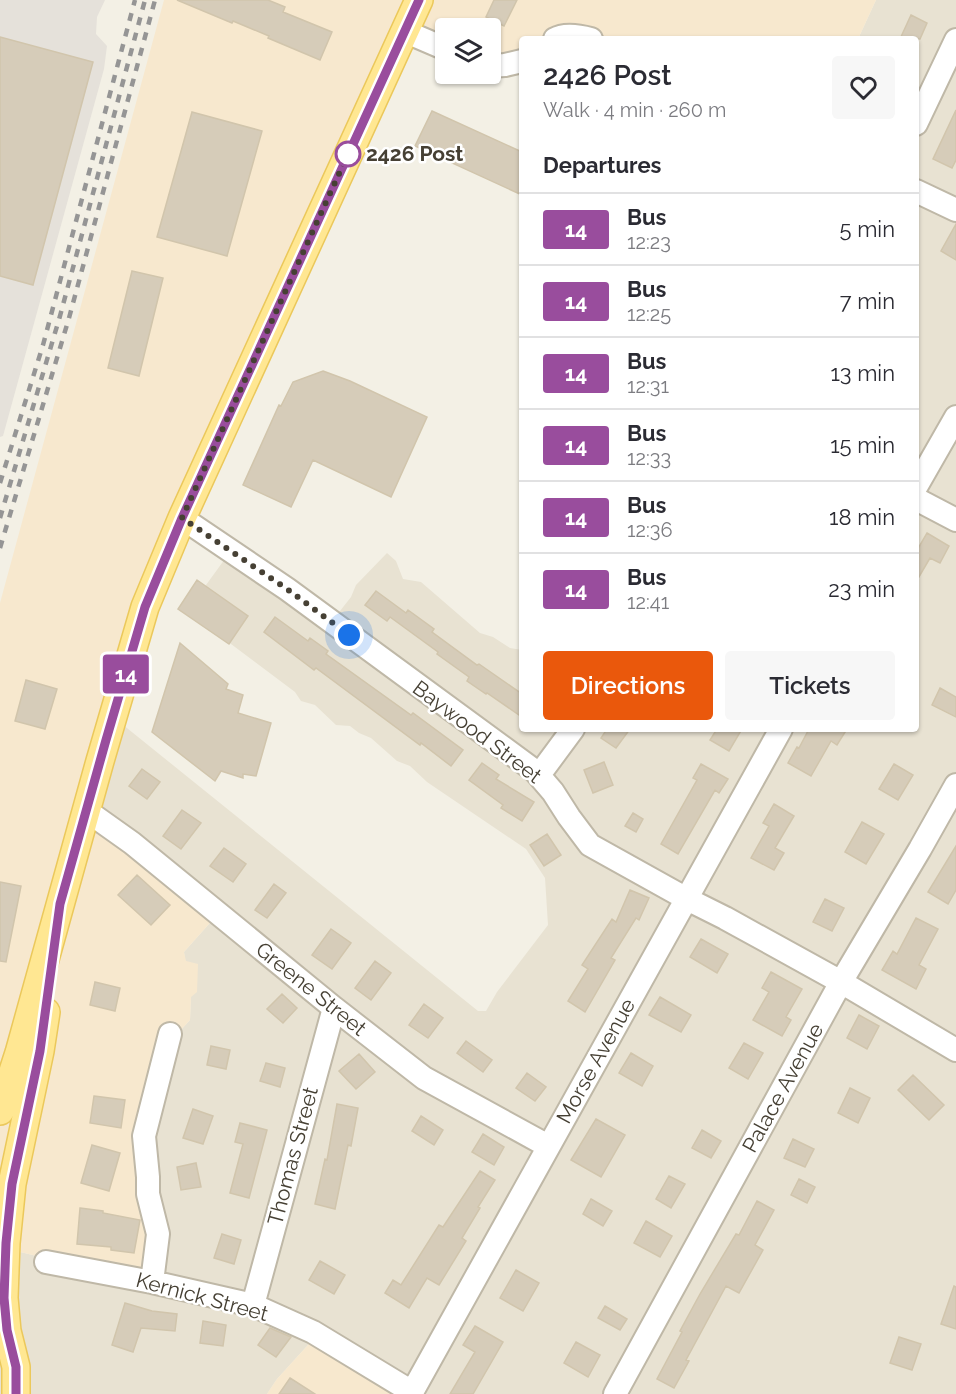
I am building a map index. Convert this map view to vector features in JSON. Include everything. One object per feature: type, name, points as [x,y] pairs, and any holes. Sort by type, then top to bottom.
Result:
[{"type":"main road","points":[[0,1110],[19,1053],[145,607],[182,518],[419,0]]},
{"type":"main road","points":[[0,1054],[60,904]]},
{"type":"main road","points":[[0,1160],[13,1113],[60,904]]},
{"type":"main road","points":[[16,1394],[16,1367],[7,1330],[4,1298],[8,1220],[12,1184],[40,1051],[60,904]]},
{"type":"main road","points":[[16,1367],[33,1394]]},
{"type":"street","points":[[404,32],[435,45]]},
{"type":"street","points":[[561,36],[581,36]]},
{"type":"street","points":[[919,118],[956,40]]},
{"type":"street","points":[[501,65],[519,62]]},
{"type":"street","points":[[919,192],[956,210]]},
{"type":"street","points":[[919,482],[956,417]]},
{"type":"street","points":[[919,501],[956,520]]},
{"type":"street","name":"Baywood Street","points":[[182,518],[294,594],[535,771],[590,845],[841,982],[956,1050]]},
{"type":"street","points":[[539,775],[571,732]]},
{"type":"street","name":"Morse Avenue","points":[[412,1393],[779,732]]},
{"type":"street","name":"Palace Avenue","points":[[615,1394],[841,982],[956,785]]},
{"type":"street","name":"Greene Street","points":[[87,811],[132,843],[334,1008],[424,1078],[548,1146]]},
{"type":"street","name":"Thomas Street","points":[[253,1305],[334,1008]]},
{"type":"street","points":[[152,1282],[158,1234],[148,1194],[144,1136],[170,1034]]},
{"type":"street","name":"Kernick Street","points":[[46,1262],[152,1282],[253,1305],[313,1332],[412,1393]]},
{"type":"shaded area","points":[[0,0],[105,0],[97,17],[96,34],[107,46],[104,69],[3,436],[0,437]]},
{"type":"shaded area","points":[[164,0],[876,0],[859,36],[519,36],[519,53],[502,54],[501,18],[435,18],[435,34],[409,21],[196,468],[91,802],[217,915],[184,952],[186,961],[198,964],[197,992],[191,997],[190,1020],[179,1032],[149,1163],[153,1280],[0,1247],[0,603]]},
{"type":"shaded area","points":[[876,0],[956,0],[956,1394],[409,1394],[318,1334],[277,1379],[267,1394],[0,1394],[0,1247],[53,1260],[149,1164],[179,1032],[190,1020],[191,997],[184,952],[217,915],[91,803],[112,716],[478,1011],[486,1011],[497,992],[548,925],[545,878],[526,849],[427,782],[410,766],[397,761],[371,738],[350,726],[336,725],[315,705],[301,701],[295,692],[215,632],[204,608],[206,585],[230,552],[333,620],[351,597],[356,585],[387,553],[396,561],[403,579],[421,582],[480,633],[493,637],[510,648],[519,650],[519,732],[919,732],[919,36],[859,36]]},
{"type":"shaded area","points":[[318,1334],[409,1394],[267,1394],[277,1379]]},
{"type":"building","points":[[177,0],[268,0],[285,7],[283,12],[332,32],[320,60],[268,38],[269,36]]},
{"type":"building","points":[[494,0],[517,0],[504,26],[501,24],[501,18],[486,17]]},
{"type":"building","points":[[911,15],[927,23],[920,39],[919,36],[901,36]]},
{"type":"building","points":[[0,37],[93,62],[33,285],[0,276]]},
{"type":"building","points":[[956,110],[956,160],[952,168],[933,159]]},
{"type":"building","points":[[432,111],[519,151],[519,194],[415,146]]},
{"type":"building","points":[[192,112],[262,131],[227,256],[157,237]]},
{"type":"building","points":[[956,224],[956,260],[941,251]]},
{"type":"building","points":[[132,271],[163,278],[139,376],[108,368]]},
{"type":"building","points":[[323,371],[427,417],[391,497],[313,460],[291,507],[243,485],[279,405],[281,406],[293,382]]},
{"type":"building","points":[[927,533],[949,546],[940,563],[930,558],[919,577],[919,547]]},
{"type":"building","points":[[197,580],[248,616],[229,644],[178,609]]},
{"type":"building","points":[[376,591],[406,613],[408,610],[434,629],[432,632],[519,692],[519,715],[467,681],[469,677],[390,617],[387,621],[365,605]]},
{"type":"building","points":[[275,617],[308,641],[310,638],[328,651],[326,654],[463,750],[451,766],[264,632]]},
{"type":"building","points":[[180,643],[228,684],[226,689],[243,695],[238,713],[271,723],[256,776],[243,774],[243,778],[221,771],[215,781],[152,732]]},
{"type":"building","points":[[26,680],[57,689],[45,729],[15,721]]},
{"type":"building","points":[[940,688],[956,697],[956,717],[932,705]]},
{"type":"building","points":[[605,732],[628,732],[616,748],[601,738]]},
{"type":"building","points":[[715,732],[740,732],[729,751],[710,740]]},
{"type":"building","points":[[807,732],[845,732],[837,745],[831,741],[811,776],[788,763],[797,747],[799,748]]},
{"type":"building","points":[[604,762],[613,785],[593,793],[584,770]]},
{"type":"building","points":[[482,763],[499,775],[496,779],[534,802],[522,821],[501,808],[503,805],[469,780]]},
{"type":"building","points":[[701,764],[728,779],[719,793],[715,790],[678,854],[661,844],[697,780],[693,778]]},
{"type":"building","points":[[894,764],[913,775],[898,800],[879,789]]},
{"type":"building","points":[[142,769],[160,782],[147,799],[129,786]]},
{"type":"building","points":[[774,804],[794,816],[775,848],[784,853],[774,870],[751,858],[769,826],[763,823]]},
{"type":"building","points":[[182,810],[201,823],[181,849],[163,836]]},
{"type":"building","points":[[633,813],[643,819],[636,832],[625,826]]},
{"type":"building","points":[[862,822],[884,834],[866,864],[845,852]]},
{"type":"building","points":[[547,834],[561,855],[544,866],[530,845]]},
{"type":"building","points":[[956,846],[956,890],[948,904],[928,892]]},
{"type":"building","points":[[224,848],[246,864],[233,882],[210,866]]},
{"type":"building","points":[[137,875],[170,905],[151,925],[118,895]]},
{"type":"building","points":[[0,882],[21,886],[6,962],[0,961]]},
{"type":"building","points":[[274,884],[286,893],[267,918],[255,910]]},
{"type":"building","points":[[630,890],[649,898],[639,920],[636,918],[611,958],[615,960],[585,1012],[568,1001],[588,969],[582,965],[612,919],[616,922]]},
{"type":"building","points":[[825,899],[844,908],[832,931],[813,922]]},
{"type":"building","points":[[916,918],[938,929],[919,965],[926,969],[916,989],[882,970],[893,951],[897,954]]},
{"type":"building","points":[[331,929],[351,943],[332,969],[312,955]]},
{"type":"building","points":[[701,939],[728,954],[717,973],[690,957]]},
{"type":"building","points":[[375,961],[391,973],[371,1000],[355,988]]},
{"type":"building","points":[[771,972],[802,989],[786,1017],[791,1020],[782,1036],[753,1020],[769,992],[762,988]]},
{"type":"building","points":[[95,982],[120,988],[115,1011],[90,1005]]},
{"type":"building","points":[[282,994],[297,1008],[283,1023],[267,1009]]},
{"type":"building","points":[[660,997],[691,1015],[681,1032],[649,1015]]},
{"type":"building","points":[[424,1004],[443,1018],[428,1038],[409,1025]]},
{"type":"building","points":[[859,1015],[879,1026],[867,1049],[847,1038]]},
{"type":"building","points":[[466,1041],[492,1060],[483,1072],[457,1053]]},
{"type":"building","points":[[744,1043],[763,1053],[748,1079],[729,1068]]},
{"type":"building","points":[[211,1046],[230,1050],[226,1069],[207,1065]]},
{"type":"building","points":[[631,1053],[653,1066],[642,1086],[619,1073]]},
{"type":"building","points":[[359,1054],[375,1072],[356,1089],[339,1071]]},
{"type":"building","points":[[266,1063],[285,1068],[280,1087],[260,1081]]},
{"type":"building","points":[[527,1073],[546,1087],[535,1101],[516,1088]]},
{"type":"building","points":[[913,1075],[944,1105],[929,1120],[898,1090]]},
{"type":"building","points":[[850,1088],[870,1098],[858,1123],[838,1113]]},
{"type":"building","points":[[94,1096],[125,1100],[121,1128],[90,1123]]},
{"type":"building","points":[[337,1104],[358,1108],[335,1209],[315,1204],[325,1159],[327,1160]]},
{"type":"building","points":[[193,1109],[213,1116],[203,1144],[183,1138]]},
{"type":"building","points":[[421,1116],[443,1130],[434,1145],[412,1131]]},
{"type":"building","points":[[596,1119],[625,1135],[601,1177],[571,1160]]},
{"type":"building","points":[[240,1123],[267,1130],[249,1198],[230,1193],[243,1144],[235,1142]]},
{"type":"building","points":[[702,1130],[721,1141],[711,1158],[692,1148]]},
{"type":"building","points":[[483,1134],[504,1147],[494,1165],[472,1152]]},
{"type":"building","points":[[793,1139],[814,1149],[805,1167],[784,1158]]},
{"type":"building","points":[[92,1145],[120,1153],[109,1191],[81,1183]]},
{"type":"building","points":[[196,1163],[201,1187],[181,1190],[177,1167]]},
{"type":"building","points":[[480,1171],[495,1180],[462,1238],[466,1241],[439,1285],[427,1278],[409,1308],[385,1293],[393,1280],[401,1285],[439,1225],[443,1227]]},
{"type":"building","points":[[669,1176],[685,1184],[671,1208],[656,1199]]},
{"type":"building","points":[[799,1179],[815,1187],[807,1203],[791,1195]]},
{"type":"building","points":[[591,1199],[612,1211],[603,1226],[583,1214]]},
{"type":"building","points":[[757,1201],[774,1210],[755,1245],[763,1250],[739,1293],[726,1286],[686,1360],[689,1361],[674,1388],[657,1379],[700,1294],[736,1234],[739,1235]]},
{"type":"building","points":[[80,1208],[140,1220],[134,1253],[111,1250],[111,1247],[77,1244]]},
{"type":"building","points":[[646,1221],[672,1236],[660,1257],[634,1243]]},
{"type":"building","points":[[222,1234],[241,1240],[234,1264],[214,1258]]},
{"type":"building","points":[[320,1261],[345,1275],[334,1294],[309,1280]]},
{"type":"building","points":[[516,1270],[539,1283],[523,1311],[500,1298]]},
{"type":"building","points":[[954,1286],[956,1287],[956,1329],[941,1324]]},
{"type":"building","points":[[125,1303],[152,1311],[177,1314],[175,1331],[141,1328],[133,1352],[112,1345]]},
{"type":"building","points":[[605,1306],[627,1319],[620,1330],[598,1318]]},
{"type":"building","points":[[203,1321],[226,1325],[223,1346],[200,1343]]},
{"type":"building","points":[[475,1326],[503,1342],[473,1394],[450,1394],[475,1352],[463,1345]]},
{"type":"building","points":[[270,1328],[291,1337],[276,1357],[258,1345]]},
{"type":"building","points":[[899,1337],[921,1344],[912,1370],[890,1363]]},
{"type":"building","points":[[576,1342],[600,1355],[588,1377],[564,1363]]},
{"type":"building","points":[[290,1378],[315,1394],[279,1394]]},
{"type":"railway","points":[[0,483],[43,345],[135,0]]},
{"type":"railway","points":[[0,518],[60,316],[145,0]]},
{"type":"railway","points":[[0,548],[69,318],[155,0]]},
{"type":"bus line","name":"14","points":[[16,1394],[16,1367],[7,1330],[4,1298],[6,1243],[12,1184],[40,1051],[60,904],[106,740],[145,607],[182,518],[419,0]]},
{"type":"place","name":"2426 Post","points":[[348,154]]},
{"type":"route","points":[[348,154],[182,518],[287,589],[349,635]]}]
